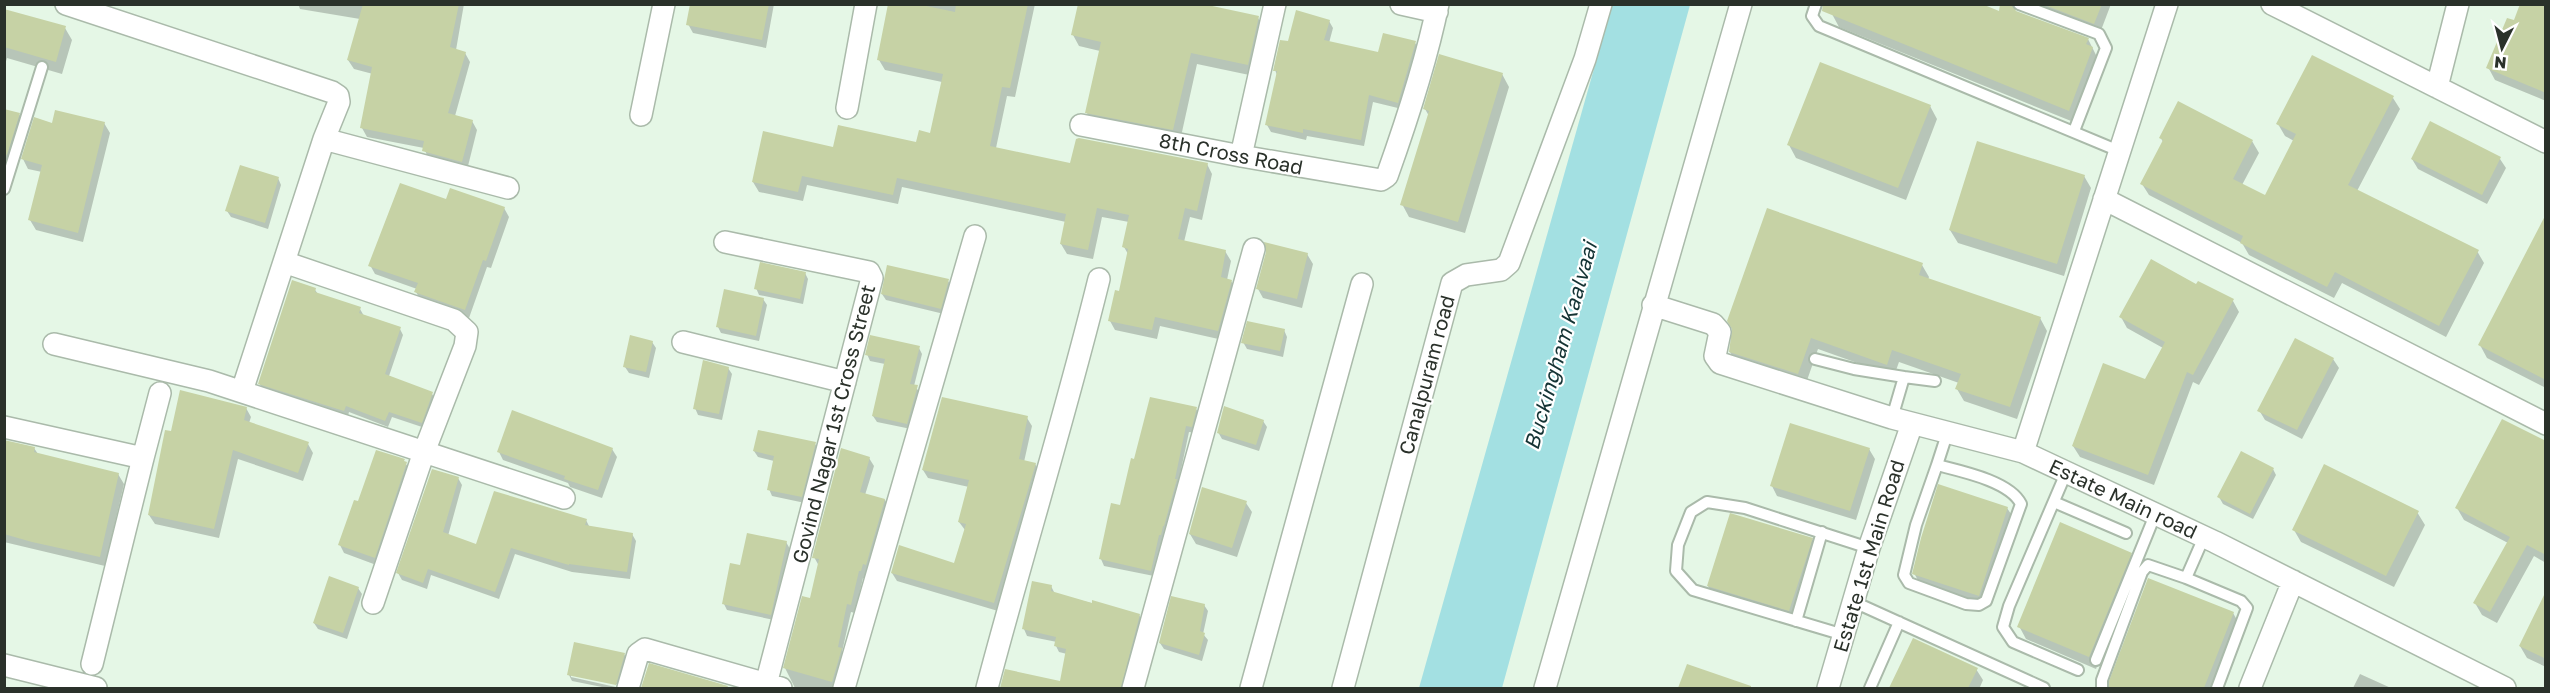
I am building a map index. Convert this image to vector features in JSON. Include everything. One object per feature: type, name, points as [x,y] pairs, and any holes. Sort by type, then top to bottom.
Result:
[{"type":"street","points":[[66,4],[332,92],[338,96],[339,102],[324,139],[242,391]]},
{"type":"street","points":[[641,115],[664,4]]},
{"type":"street","points":[[847,108],[866,4]]},
{"type":"street","points":[[1241,156],[1275,4]]},
{"type":"street","points":[[1401,4],[1437,8]]},
{"type":"street","name":"Canalpuram road","points":[[1344,688],[1452,283],[1466,275],[1501,270],[1509,263],[1585,59],[1601,4]]},
{"type":"street","points":[[1545,688],[1741,4]]},
{"type":"street","points":[[2023,452],[2167,4]]},
{"type":"street","points":[[2272,4],[2546,142]]},
{"type":"street","points":[[2437,87],[2458,4]]},
{"type":"street","name":"8th Cross Road","points":[[1081,125],[1381,180],[1387,176],[1406,124],[1437,8]]},
{"type":"street","points":[[324,139],[508,188]]},
{"type":"street","points":[[2104,199],[2546,424]]},
{"type":"street","points":[[844,688],[975,236]]},
{"type":"street","name":"Govind Nagar 1st Cross Street","points":[[725,242],[868,272],[872,275],[771,687]]},
{"type":"street","points":[[1133,688],[1254,249]]},
{"type":"street","points":[[284,262],[454,320],[467,332],[465,346],[424,452],[373,603]]},
{"type":"street","points":[[987,688],[1025,544],[1076,372],[1099,279]]},
{"type":"street","points":[[1251,688],[1362,284]]},
{"type":"street","name":"Estate Main road","points":[[1653,305],[1713,324],[1720,332],[1715,356],[1720,363],[1902,421],[2023,452],[2204,537],[2505,688]]},
{"type":"street","points":[[682,342],[845,382]]},
{"type":"street","points":[[54,344],[146,365],[242,391],[564,498]]},
{"type":"street","points":[[92,664],[160,393]]},
{"type":"street","name":"Estate 1st Main Road","points":[[1828,688],[1869,548],[1902,421]]},
{"type":"street","points":[[4,427],[143,458]]},
{"type":"street","points":[[2250,688],[2293,581]]},
{"type":"street","points":[[628,688],[638,654],[645,649],[771,687]]},
{"type":"street","points":[[4,665],[92,688]]},
{"type":"lane","points":[[1816,4],[1812,16],[1819,26],[2120,151]]},
{"type":"lane","points":[[2019,4],[2099,34],[2106,48],[2074,131]]},
{"type":"lane","points":[[4,189],[42,67]]},
{"type":"lane","points":[[1815,359],[1854,369],[1935,381]]},
{"type":"lane","points":[[1902,421],[1904,377]]},
{"type":"lane","points":[[1937,465],[1976,476],[2016,493],[2021,504],[1986,601],[1979,605],[1966,604],[1929,592],[1909,583],[1904,575],[1916,525],[1948,431]]},
{"type":"lane","points":[[2066,473],[2009,606],[2003,627],[2013,642],[2078,670]]},
{"type":"lane","points":[[1844,635],[1694,590],[1676,571],[1678,545],[1691,512],[1707,502],[1745,508],[1869,548]]},
{"type":"lane","points":[[2054,502],[2126,533]]},
{"type":"lane","points":[[2096,660],[2155,515]]},
{"type":"lane","points":[[1796,621],[1822,532]]},
{"type":"lane","points":[[2186,578],[2204,537]]},
{"type":"lane","points":[[2102,688],[2102,680],[2142,572],[2148,565],[2241,601],[2247,608],[2217,688]]},
{"type":"lane","points":[[1854,602],[2044,688]]},
{"type":"lane","points":[[1870,688],[1899,622]]},
{"type":"water","name":"Buckingham Kaalvaai","points":[[1612,5],[1690,5],[1502,688],[1419,688]]},
{"type":"building","points":[[363,4],[459,4],[450,47],[466,52],[448,113],[473,120],[462,162],[422,151],[424,141],[360,128],[372,67],[347,60]]},
{"type":"building","points":[[690,4],[769,4],[762,40],[686,25]]},
{"type":"building","points":[[888,4],[917,4],[955,12],[956,4],[1028,4],[1010,88],[1002,87],[990,146],[1070,163],[1076,139],[1079,138],[1208,163],[1197,211],[1185,208],[1178,239],[1226,250],[1221,277],[1232,280],[1218,331],[1155,317],[1152,330],[1108,321],[1115,290],[1119,291],[1128,249],[1122,247],[1129,215],[1097,208],[1088,250],[1060,244],[1066,214],[897,178],[893,195],[802,176],[798,192],[752,182],[763,131],[833,147],[838,125],[916,142],[919,130],[930,133],[943,74],[877,60]]},
{"type":"building","points":[[1078,4],[1203,4],[1259,16],[1248,65],[1191,53],[1173,130],[1085,113],[1101,42],[1071,35]]},
{"type":"building","points":[[1823,4],[1982,4],[1999,11],[2000,4],[2012,4],[2016,11],[2089,38],[2086,44],[2093,47],[2069,111],[1822,11]]},
{"type":"building","points":[[2042,4],[2102,4],[2094,24]]},
{"type":"building","points":[[2520,4],[2546,4],[2546,93],[2486,68],[2507,18],[2514,20]]},
{"type":"building","points":[[4,9],[66,26],[56,62],[4,47]]},
{"type":"building","points":[[1296,10],[1330,20],[1324,40],[1378,52],[1383,33],[1416,41],[1398,103],[1369,95],[1361,140],[1303,129],[1303,133],[1265,125],[1277,71],[1273,71],[1280,40],[1288,41]]},
{"type":"building","points":[[1439,54],[1503,73],[1458,222],[1400,205],[1429,111],[1423,109]]},
{"type":"building","points":[[2312,55],[2394,96],[2348,185],[2479,250],[2439,326],[2335,272],[2327,287],[2240,243],[2243,236],[2140,184],[2163,140],[2159,138],[2178,101],[2253,140],[2233,179],[2265,195],[2296,134],[2276,124]]},
{"type":"building","points":[[1820,62],[1931,105],[1898,188],[1787,145]]},
{"type":"building","points":[[4,109],[20,113],[7,155],[4,154]]},
{"type":"building","points":[[55,110],[105,122],[78,233],[28,220],[42,165],[21,159],[34,117],[52,123]]},
{"type":"building","points":[[2430,121],[2501,157],[2482,195],[2411,159]]},
{"type":"building","points":[[1977,141],[2085,175],[2057,264],[1949,230]]},
{"type":"building","points":[[240,165],[279,177],[265,223],[225,211]]},
{"type":"building","points":[[400,183],[446,199],[450,188],[505,207],[486,261],[483,260],[465,310],[414,292],[418,283],[368,266]]},
{"type":"building","points":[[1767,208],[1923,263],[1919,275],[2041,317],[2010,407],[1955,389],[1961,374],[1892,350],[1887,365],[1811,338],[1798,374],[1729,352],[1732,329],[1727,321]]},
{"type":"building","points":[[2546,214],[2546,380],[2478,345]]},
{"type":"building","points":[[1264,242],[1308,253],[1297,299],[1256,289],[1266,252]]},
{"type":"building","points":[[2151,259],[2196,284],[2198,281],[2234,299],[2193,375],[2187,372],[2148,475],[2072,446],[2103,363],[2145,379],[2165,342],[2119,317]]},
{"type":"building","points":[[760,262],[806,272],[800,299],[754,289]]},
{"type":"building","points":[[887,265],[949,279],[941,309],[881,294]]},
{"type":"building","points":[[292,280],[316,288],[315,292],[361,307],[359,313],[401,327],[385,374],[433,392],[422,423],[389,412],[385,421],[346,406],[344,411],[258,384]]},
{"type":"building","points":[[724,289],[764,298],[756,336],[716,327]]},
{"type":"building","points":[[1247,321],[1285,329],[1280,351],[1241,343]]},
{"type":"building","points":[[630,335],[653,341],[646,372],[623,367]]},
{"type":"building","points":[[870,335],[920,346],[910,384],[918,385],[907,424],[872,416],[885,359],[865,355]]},
{"type":"building","points":[[2295,338],[2334,358],[2297,430],[2257,411]]},
{"type":"building","points":[[703,360],[729,367],[719,414],[693,409]]},
{"type":"building","points":[[180,390],[247,407],[244,420],[309,442],[298,473],[233,450],[214,529],[148,515],[165,430],[171,431]]},
{"type":"building","points":[[942,397],[1028,416],[1019,459],[1036,463],[994,603],[891,573],[899,545],[954,563],[966,524],[958,522],[969,480],[922,470]]},
{"type":"building","points":[[1150,397],[1197,407],[1192,427],[1186,426],[1175,479],[1177,479],[1164,526],[1159,535],[1151,571],[1099,559],[1111,503],[1120,505],[1131,458],[1134,459]]},
{"type":"building","points":[[1224,406],[1264,420],[1256,445],[1217,433]]},
{"type":"building","points":[[512,410],[613,448],[598,490],[497,452]]},
{"type":"building","points":[[2502,419],[2546,441],[2546,555],[2527,545],[2490,612],[2473,603],[2510,537],[2455,508]]},
{"type":"building","points":[[1790,423],[1870,448],[1850,511],[1770,486]]},
{"type":"building","points":[[758,430],[816,442],[802,497],[767,490],[774,456],[753,451]]},
{"type":"building","points":[[4,440],[35,447],[34,452],[119,473],[100,557],[4,534]]},
{"type":"building","points":[[841,448],[870,457],[860,492],[885,499],[866,565],[863,564],[859,571],[851,605],[847,604],[838,647],[842,648],[832,682],[783,668],[802,596],[810,598],[819,559],[812,558]]},
{"type":"building","points":[[376,450],[405,459],[404,461],[407,462],[375,558],[338,545],[354,500],[358,501]]},
{"type":"building","points":[[2241,451],[2274,468],[2250,514],[2217,497]]},
{"type":"building","points":[[2324,464],[2419,511],[2386,576],[2292,530]]},
{"type":"building","points":[[432,469],[459,477],[443,532],[476,544],[494,491],[587,519],[585,525],[633,533],[627,572],[569,565],[511,548],[495,592],[428,569],[423,583],[396,573]]},
{"type":"building","points":[[1938,484],[2008,507],[1979,596],[1912,574]]},
{"type":"building","points":[[1202,487],[1247,501],[1232,548],[1189,534]]},
{"type":"building","points":[[1730,513],[1813,538],[1789,611],[1707,586]]},
{"type":"building","points":[[2060,522],[2132,553],[2089,657],[2017,627]]},
{"type":"building","points":[[747,533],[787,541],[771,615],[722,604],[730,563],[740,565]]},
{"type":"building","points":[[329,576],[359,587],[343,633],[313,623]]},
{"type":"building","points":[[2148,578],[2234,612],[2204,688],[2109,688],[2109,681]]},
{"type":"building","points":[[1032,581],[1052,585],[1051,591],[1140,614],[1121,688],[1000,688],[1005,669],[1060,681],[1066,649],[1054,646],[1056,637],[1022,629]]},
{"type":"building","points":[[2546,591],[2546,659],[2519,646]]},
{"type":"building","points":[[1171,596],[1205,604],[1200,631],[1205,633],[1199,655],[1159,643]]},
{"type":"building","points":[[1913,638],[1978,668],[1968,688],[1889,688]]},
{"type":"building","points":[[574,642],[625,653],[616,685],[567,675]]},
{"type":"building","points":[[649,663],[728,686],[727,688],[641,688]]},
{"type":"building","points":[[1687,664],[1751,686],[1751,688],[1678,688]]}]
